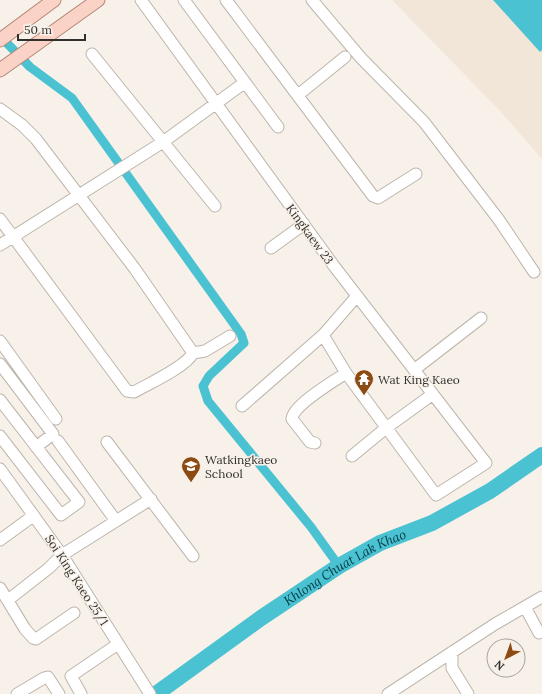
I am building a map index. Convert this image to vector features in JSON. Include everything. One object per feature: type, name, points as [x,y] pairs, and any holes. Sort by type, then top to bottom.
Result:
[{"type":"main road","points":[[0,40],[54,0]]},
{"type":"main road","points":[[4,67],[98,0]]},
{"type":"street","name":"Kingkaew 23","points":[[141,0],[357,296],[486,463],[436,495],[386,428]]},
{"type":"street","points":[[184,0],[278,127]]},
{"type":"street","points":[[226,0],[376,198],[385,195],[416,174]]},
{"type":"street","points":[[312,0],[361,58],[424,122],[494,214],[534,272]]},
{"type":"street","points":[[92,54],[215,206]]},
{"type":"street","points":[[298,95],[345,57]]},
{"type":"street","points":[[0,245],[78,194],[163,142],[244,83]]},
{"type":"street","points":[[0,109],[22,126],[36,140],[135,269],[193,353]]},
{"type":"street","points":[[0,219],[127,391],[134,392],[181,364],[193,353],[205,351],[230,336]]},
{"type":"street","points":[[271,248],[304,224]]},
{"type":"street","points":[[242,406],[323,335],[357,296]]},
{"type":"street","points":[[414,370],[481,318]]},
{"type":"street","points":[[323,335],[346,373],[386,428]]},
{"type":"street","points":[[0,341],[56,419]]},
{"type":"street","points":[[0,364],[53,434],[36,447]]},
{"type":"street","points":[[315,443],[310,442],[292,419],[293,415],[298,407],[346,373]]},
{"type":"street","points":[[352,456],[386,428],[433,394]]},
{"type":"street","points":[[0,400],[79,502],[61,515],[0,436]]},
{"type":"street","points":[[58,441],[116,522]]},
{"type":"street","points":[[107,442],[193,556]]},
{"type":"street","name":"Soi King Kaeo 25/1","points":[[0,469],[62,555],[147,690]]},
{"type":"street","points":[[8,600],[49,568],[62,555],[150,499]]},
{"type":"street","points":[[0,540],[33,516]]},
{"type":"street","points":[[0,588],[25,629],[33,638],[36,638],[74,613]]},
{"type":"street","points":[[388,694],[452,652],[542,597]]},
{"type":"street","points":[[525,607],[540,633]]},
{"type":"street","points":[[81,694],[71,676],[118,644]]},
{"type":"street","points":[[452,652],[452,668],[468,694]]},
{"type":"street","points":[[18,694],[48,677],[60,694]]},
{"type":"shaded area","points":[[392,0],[542,0],[542,159],[502,113]]},
{"type":"water","points":[[493,0],[542,0],[542,50],[540,52]]},
{"type":"waterway","points":[[0,36],[30,67],[72,98],[241,334],[244,343],[209,376],[203,386],[208,401],[311,527],[339,566]]},
{"type":"waterway","name":"Khlong Chuat Lak Khao","points":[[156,694],[261,618],[339,566],[380,543],[432,523],[490,491],[542,455]]},
{"type":"place","name":"Wat King Kaeo","points":[[364,396]]},
{"type":"place","name":"Watkingkaeo School","points":[[191,483]]}]
